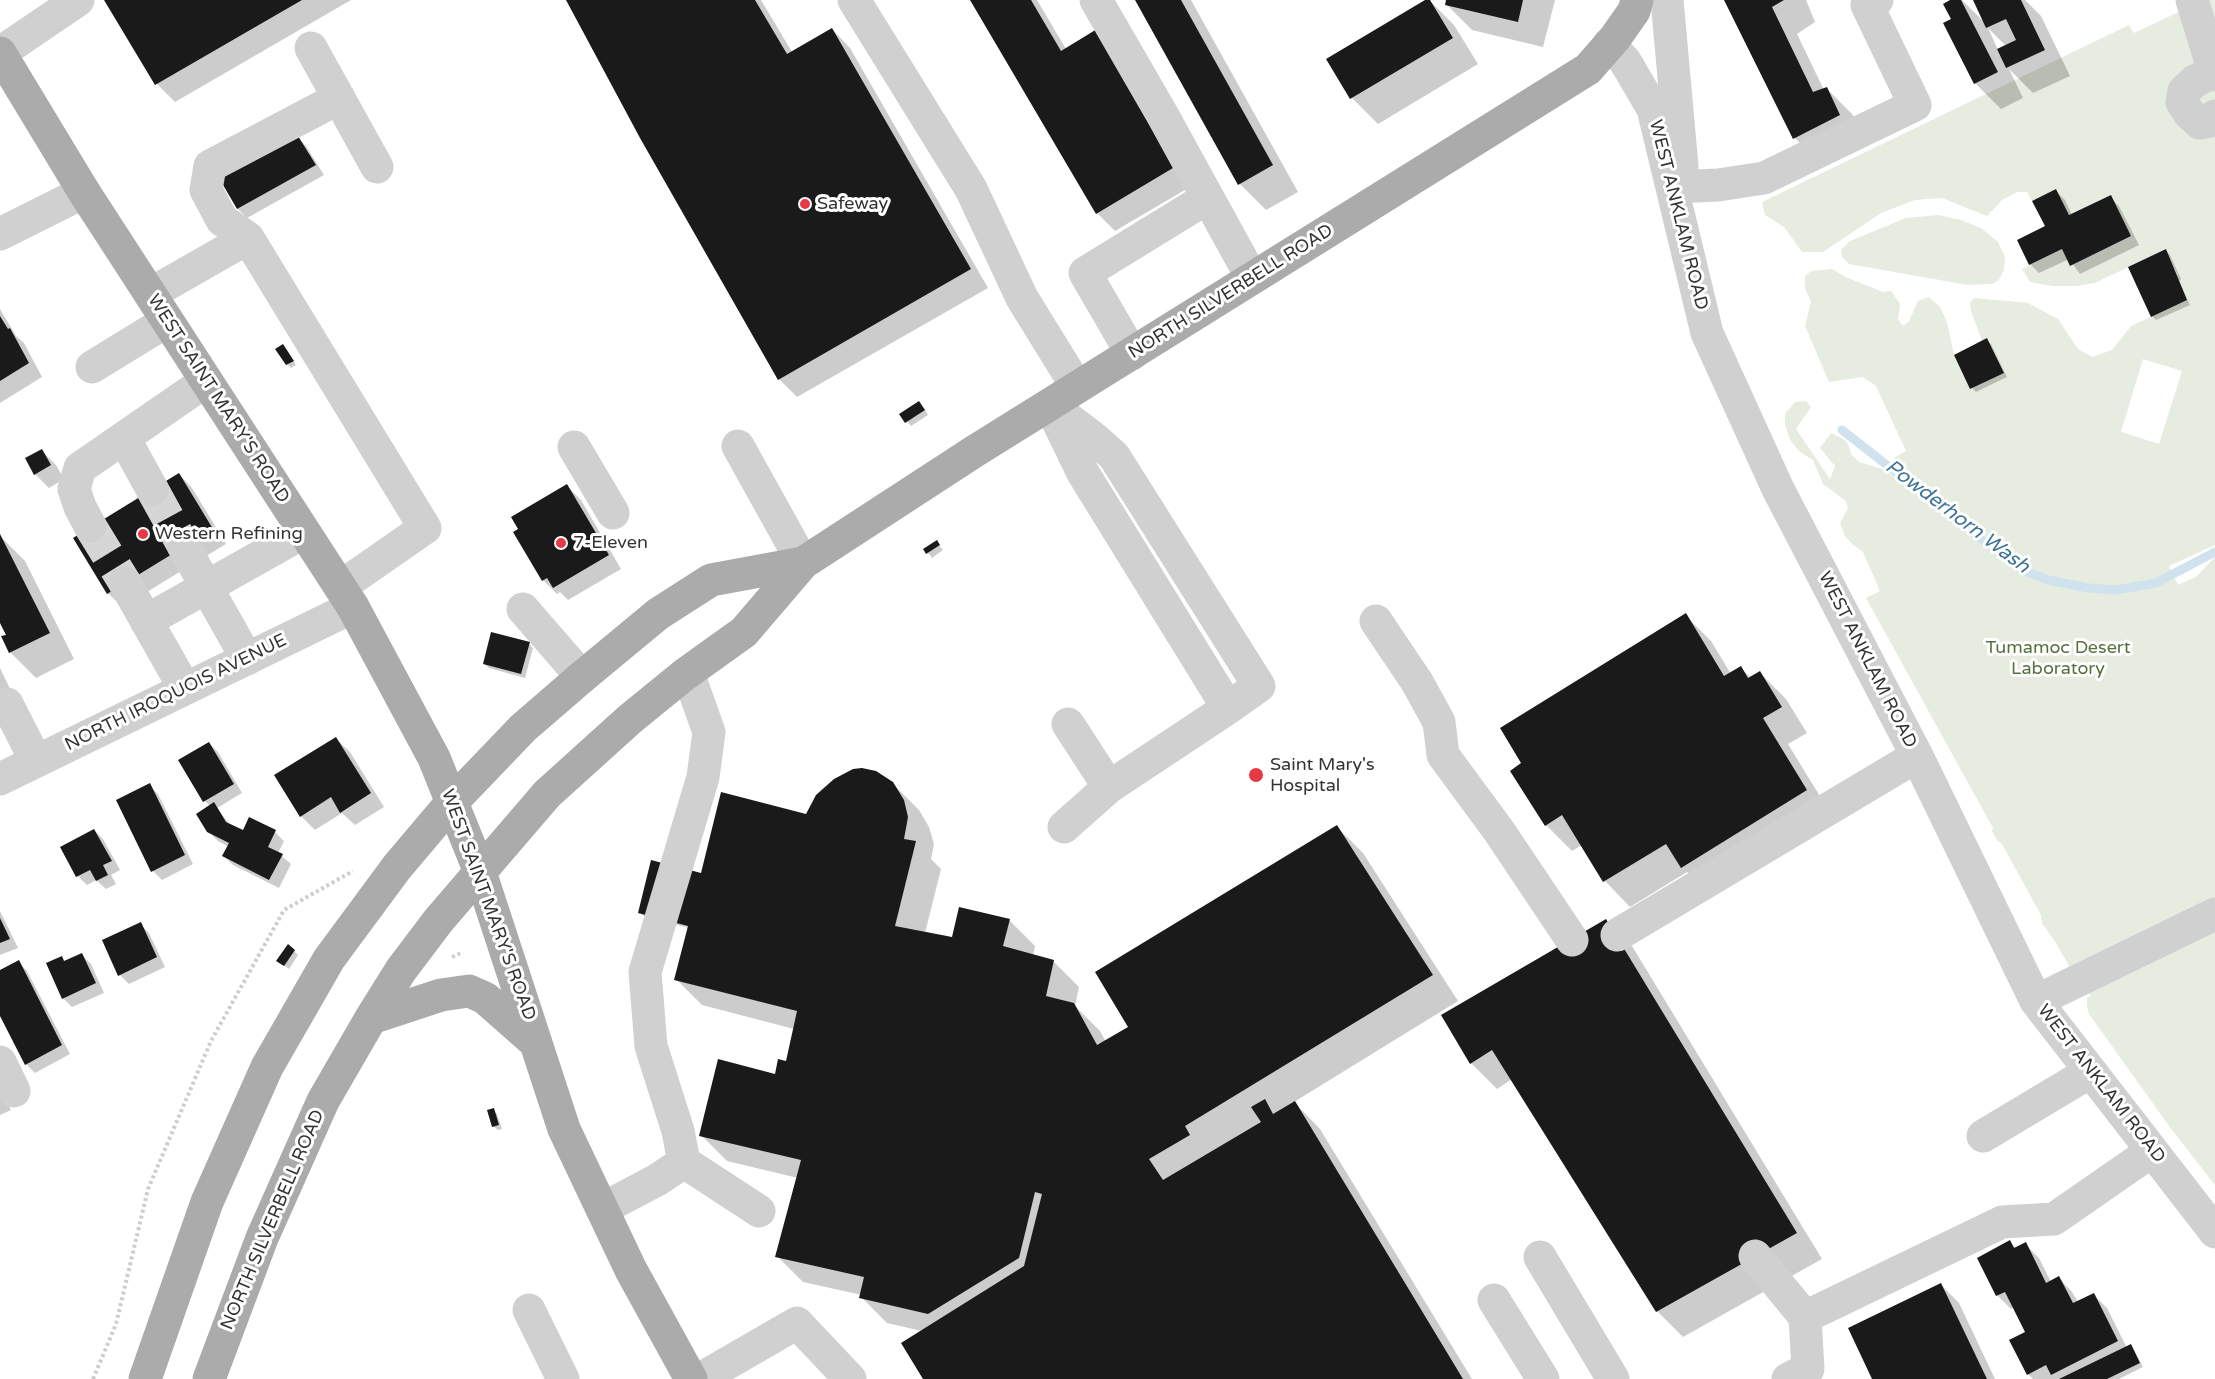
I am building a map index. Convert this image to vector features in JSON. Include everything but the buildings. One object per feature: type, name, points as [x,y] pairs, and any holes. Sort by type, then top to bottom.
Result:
[{"type":"main road","name":"NORTH SILVERBELL ROAD","points":[[208,1379],[271,1217],[323,1101],[370,1018],[401,970],[438,921],[547,794],[630,719],[744,632],[803,563],[1077,387],[1588,69],[1634,11],[1637,0]]},
{"type":"main road","name":"WEST SAINT MARY'S ROAD","points":[[0,53],[84,192],[346,597],[434,758],[480,872],[564,1129],[631,1270],[692,1379]]},
{"type":"main road","name":"NORTH SILVERBELL ROAD","points":[[145,1379],[207,1202],[267,1067],[329,960],[397,867],[452,802],[523,729],[658,614],[711,580],[803,563]]},
{"type":"main road","points":[[370,1018],[441,994],[468,991],[485,998],[536,1043]]},
{"type":"street","points":[[0,53],[78,0]]},
{"type":"street","points":[[854,0],[971,189],[1022,298],[1077,387]]},
{"type":"street","points":[[1096,0],[1252,278]]},
{"type":"street","points":[[1667,0],[1678,187],[1718,185],[1764,178],[1915,105],[1867,5],[1877,0]]},
{"type":"street","points":[[2192,0],[2215,73],[2189,86],[2184,91],[2182,102],[2189,113],[2200,123],[2210,121],[2215,116]]},
{"type":"street","name":"WEST ANKLAM ROAD","points":[[1609,44],[1625,61],[1653,109],[1678,187],[1689,261],[1707,333],[1778,489],[1917,756],[2036,1001],[2215,1232]]},
{"type":"street","points":[[311,48],[377,166]]},
{"type":"street","points":[[92,367],[159,308],[248,238],[222,220],[211,200],[206,190],[210,166],[339,98]]},
{"type":"street","points":[[0,234],[84,192]]},
{"type":"street","points":[[1132,354],[1085,273],[1207,198]]},
{"type":"street","name":"NORTH IROQUOIS AVENUE","points":[[0,779],[247,659],[346,597],[425,528],[248,238]]},
{"type":"street","points":[[90,526],[74,489],[80,468],[206,381]]},
{"type":"street","points":[[1050,405],[1114,456],[1258,686],[1109,787],[1064,827]]},
{"type":"street","points":[[1050,405],[1083,473],[1228,708]]},
{"type":"street","points":[[124,438],[152,489]]},
{"type":"street","points":[[738,446],[803,563]]},
{"type":"street","points":[[574,447],[614,513]]},
{"type":"street","points":[[146,621],[304,532]]},
{"type":"street","points":[[184,547],[247,659]]},
{"type":"street","points":[[124,583],[185,689]]},
{"type":"street","points":[[523,609],[582,677]]},
{"type":"street","points":[[1376,621],[1417,682],[1439,722],[1443,755],[1499,831],[1572,940]]},
{"type":"street","points":[[688,673],[709,732],[705,765],[645,972],[651,1046],[678,1131],[684,1162],[759,1211]]},
{"type":"street","points":[[7,704],[36,761]]},
{"type":"street","points":[[1068,724],[1109,787]]},
{"type":"street","points":[[1617,935],[1917,756]]},
{"type":"street","points":[[2036,1001],[2215,914]]},
{"type":"street","points":[[1983,1136],[2090,1072]]},
{"type":"street","points":[[1805,1317],[2002,1222],[2054,1219],[2152,1150]]},
{"type":"street","points":[[602,1209],[684,1162]]},
{"type":"street","points":[[1755,1256],[1805,1317],[1808,1369],[1788,1379]]},
{"type":"street","points":[[1540,1257],[1613,1379]]},
{"type":"street","points":[[1494,1300],[1543,1379]]},
{"type":"street","points":[[529,1310],[563,1379]]},
{"type":"street","points":[[700,1379],[797,1323],[850,1379]]},
{"type":"path","points":[[93,1379],[116,1324],[148,1189],[211,1041],[284,910],[359,868]]},
{"type":"path","points":[[452,957],[463,952]]},
{"type":"green space","name":"Tumamoc Desert Laboratory","points":[[2200,0],[2215,0],[2215,545],[2169,566],[2178,585],[2196,577],[2215,557],[2215,1185],[2172,1130],[2089,1014],[2087,998],[2091,996],[2070,968],[2042,923],[2041,915],[2002,844],[1992,831],[1993,828],[1866,598],[1880,591],[1863,552],[1845,536],[1840,523],[1848,508],[1846,501],[1823,484],[1813,460],[1800,452],[1790,440],[1785,424],[1785,414],[1795,402],[1806,401],[1811,407],[1796,429],[1830,479],[1835,466],[1820,448],[1831,433],[1845,440],[1851,454],[1859,462],[1885,470],[1979,542],[1987,537],[1914,479],[1894,458],[1906,451],[1876,386],[1863,377],[1829,382],[1805,326],[1811,302],[1805,288],[1805,276],[1811,271],[1832,269],[1883,292],[1891,291],[1900,304],[1898,319],[1902,325],[1909,321],[1918,301],[1929,297],[1940,307],[1947,322],[1954,355],[1971,389],[2004,372],[1988,338],[1982,341],[1971,311],[1970,303],[1974,298],[2028,303],[2058,319],[2078,349],[2092,357],[2112,350],[2131,326],[2187,300],[2176,276],[2178,275],[2166,249],[2095,283],[2052,286],[2030,282],[2022,269],[2062,249],[2071,266],[2131,236],[2111,195],[2069,215],[2056,189],[2032,201],[2027,192],[2017,192],[2002,200],[1987,216],[1942,198],[1915,200],[1881,213],[1823,252],[1802,252],[1784,227],[1765,215],[1762,202],[2129,25],[2134,33]],"holes":[[[2143,359],[2182,371],[2159,444],[2121,432]]]},
{"type":"green space","points":[[1938,215],[1961,220],[1981,228],[1998,242],[2005,257],[2004,269],[1999,280],[1992,284],[1968,285],[1849,264],[1842,257],[1841,250],[1850,241],[1906,218]]},
{"type":"waterway","name":"Powderhorn Wash","points":[[1842,430],[2020,569],[2048,580],[2089,588],[2116,590],[2156,583],[2215,552]]},
{"type":"tunnel","points":[[152,489],[184,547]]},
{"type":"tunnel","points":[[90,526],[125,583]]},
{"type":"place","name":"Safeway","points":[[805,204]]},
{"type":"place","name":"Western Refining","points":[[143,534]]},
{"type":"place","name":"7-Eleven","points":[[561,543]]},
{"type":"place","name":"Saint Mary's Hospital","points":[[1256,775]]}]
